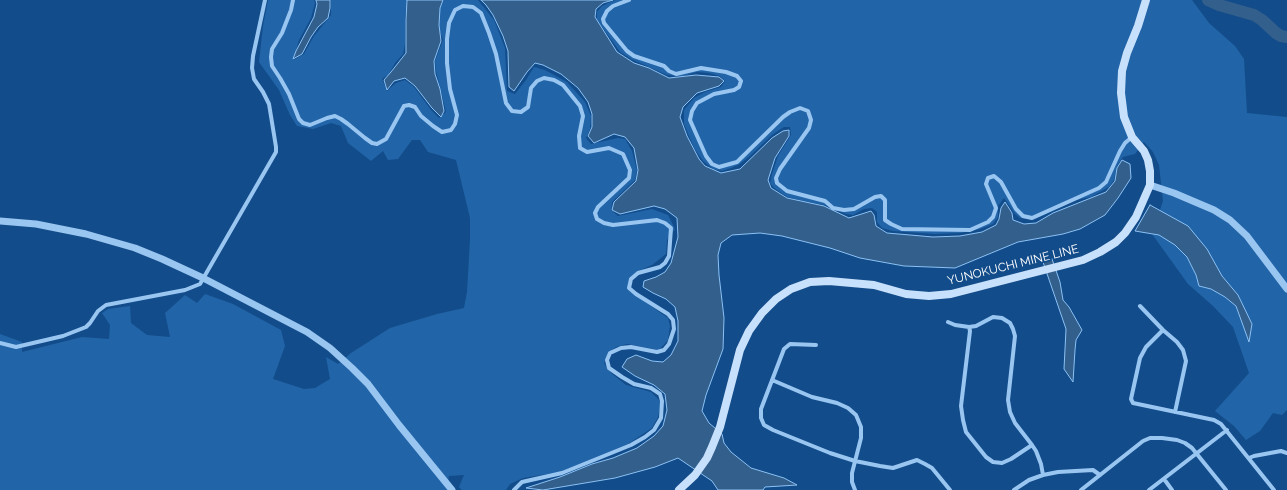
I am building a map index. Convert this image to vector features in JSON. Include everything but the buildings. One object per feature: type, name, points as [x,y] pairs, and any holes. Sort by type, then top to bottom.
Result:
[{"type":"main road","name":"YUNOKUCHI MINE LINE","points":[[681,489],[695,475],[707,458],[720,427],[740,350],[748,331],[762,313],[776,299],[791,289],[810,282],[829,281],[874,285],[906,294],[929,296],[951,294],[1083,260],[1116,242],[1125,233],[1136,217],[1150,185],[1148,160],[1144,151],[1132,137],[1124,117],[1121,93],[1122,71],[1126,53],[1138,26],[1146,0]]},
{"type":"street","points":[[0,343],[16,347],[63,336],[86,327],[98,311],[106,305],[185,290],[200,284],[276,152],[269,104],[254,79],[252,68],[253,56],[265,0]]},
{"type":"street","points":[[294,0],[282,33],[272,49],[271,57],[272,66],[289,94],[299,119],[303,123],[310,125],[335,116],[345,121],[372,143],[377,144],[386,139],[404,106],[409,105],[415,107],[421,116],[442,132],[451,130],[455,124],[456,115],[450,89],[447,64],[447,39],[449,23],[455,10],[463,6],[473,7],[481,13],[489,33],[496,54],[506,103],[512,111],[521,112],[528,107],[532,88],[537,80],[544,78],[554,80],[563,86],[580,106],[583,116],[579,136],[580,148],[587,152],[609,148],[624,154],[630,170],[628,178],[598,207],[594,213],[597,219],[604,223],[613,225],[657,220],[665,223],[671,228],[669,256],[665,263],[660,267],[638,273],[631,279],[629,288],[668,314],[673,320],[674,329],[669,344],[664,350],[657,352],[631,347],[621,348],[610,353],[607,360],[609,368],[622,377],[634,384],[651,388],[660,394],[662,401],[661,418],[654,430],[631,445],[562,473],[522,482],[514,490]]},
{"type":"street","points":[[629,0],[613,6],[607,11],[603,19],[604,24],[627,51],[634,56],[664,66],[669,71],[676,74],[701,68],[726,72],[737,76],[741,81],[739,87],[734,90],[714,94],[697,102],[692,111],[690,120],[706,156],[712,164],[719,167],[737,162],[783,117],[800,108],[808,111],[812,120],[809,128],[780,168],[776,178],[778,183],[787,191],[825,201],[833,208],[844,210],[854,209],[875,197],[881,196],[885,200],[885,220],[902,229],[970,230],[988,222],[993,217],[996,208],[986,184],[988,178],[994,176],[1001,182],[1016,209],[1023,216],[1032,218],[1099,188],[1106,182],[1120,151],[1125,143],[1132,137]]},
{"type":"street","points":[[1150,185],[1174,193],[1214,210],[1230,220],[1247,236],[1287,289]]},
{"type":"street","points":[[0,221],[36,224],[86,234],[135,248],[203,278],[307,332],[330,348],[368,384],[452,490]]},
{"type":"street","points":[[1140,306],[1177,342],[1183,350],[1186,361],[1175,412]]},
{"type":"street","points":[[948,322],[955,325],[969,327],[976,326],[993,317],[1002,318],[1010,323],[1014,336],[1008,400],[1010,412],[1015,423],[1032,444],[1041,464],[1043,475]]},
{"type":"street","points":[[969,327],[970,331],[961,406],[966,432],[986,457],[993,462],[1002,463],[1011,459],[1032,444]]},
{"type":"street","points":[[1163,330],[1146,347],[1140,358],[1131,399],[1133,403],[1214,420],[1226,430],[1274,490]]},
{"type":"street","points":[[816,345],[790,344],[784,349],[761,409],[761,418],[764,425],[816,448],[854,461],[894,468],[917,460],[932,468],[950,490]]},
{"type":"street","points":[[772,380],[812,397],[837,403],[848,408],[856,415],[861,427],[861,438],[852,473],[852,482],[855,490]]},
{"type":"street","points":[[1150,490],[1226,430]]},
{"type":"street","points":[[1081,490],[1143,441],[1150,438],[1162,438],[1177,440],[1192,448],[1226,490]]},
{"type":"street","points":[[1249,458],[1281,451],[1287,453]]},
{"type":"street","points":[[1014,490],[1029,480],[1058,472],[1093,470],[1100,475]]},
{"type":"street","points":[[1164,479],[1172,490]]},
{"type":"shaded area","points":[[268,0],[314,0],[315,3],[311,18],[299,40],[293,60],[304,54],[314,36],[331,15],[331,0],[407,0],[405,17],[405,44],[403,54],[395,63],[389,74],[382,79],[387,91],[396,83],[405,80],[414,87],[431,110],[439,118],[446,112],[435,61],[443,40],[438,25],[439,9],[444,0],[478,0],[494,20],[505,48],[507,91],[515,94],[534,67],[545,70],[567,82],[585,102],[591,116],[590,129],[586,138],[591,144],[618,138],[625,139],[632,151],[637,170],[635,180],[612,202],[611,210],[618,216],[652,209],[668,215],[675,229],[667,240],[666,254],[652,265],[636,272],[630,278],[628,290],[668,318],[670,326],[668,340],[659,350],[627,344],[616,347],[609,352],[604,363],[611,373],[626,385],[651,392],[661,402],[658,417],[652,428],[628,444],[560,472],[523,478],[510,484],[506,490],[462,490],[459,487],[464,475],[449,476],[447,490],[0,490],[0,334],[22,342],[22,352],[82,337],[109,339],[110,325],[102,313],[108,309],[130,306],[131,323],[147,335],[170,337],[165,313],[185,295],[197,303],[205,294],[233,304],[281,330],[285,346],[273,379],[304,389],[315,388],[330,379],[326,357],[338,364],[351,353],[390,328],[437,314],[464,308],[467,292],[470,218],[456,160],[428,152],[420,140],[412,140],[398,159],[388,160],[383,151],[371,161],[348,143],[341,126],[331,123],[313,129],[297,126],[290,115],[279,90],[259,62],[263,26]]},
{"type":"shaded area","points":[[316,0],[330,0],[328,18],[318,27],[302,54],[293,59],[314,17],[317,4]]},
{"type":"shaded area","points":[[407,0],[443,0],[440,8],[439,25],[441,41],[434,61],[435,74],[440,89],[444,111],[441,117],[415,86],[405,78],[394,81],[387,90],[384,80],[406,53]]},
{"type":"shaded area","points":[[481,0],[613,0],[603,3],[596,9],[595,17],[617,52],[634,63],[649,68],[669,78],[696,75],[719,77],[724,81],[719,86],[697,93],[683,107],[680,117],[687,136],[699,159],[705,166],[721,173],[740,169],[772,138],[783,131],[789,130],[789,136],[775,158],[768,180],[771,188],[787,198],[824,206],[849,218],[871,211],[874,215],[876,226],[887,233],[933,237],[960,236],[982,232],[996,225],[1001,208],[1005,202],[1012,213],[1013,220],[1024,224],[1036,223],[1053,213],[1106,192],[1115,181],[1117,168],[1122,160],[1130,164],[1131,178],[1105,215],[1080,229],[1063,234],[1018,242],[955,268],[904,266],[860,258],[830,248],[782,236],[760,233],[732,235],[721,243],[718,255],[724,318],[723,349],[706,395],[702,411],[709,423],[722,434],[724,443],[731,452],[751,468],[784,478],[797,485],[765,487],[763,490],[718,490],[712,481],[678,458],[655,467],[615,478],[543,490],[526,488],[613,458],[637,448],[654,436],[663,426],[667,410],[665,394],[654,385],[635,376],[622,367],[627,359],[636,355],[652,361],[663,362],[671,355],[678,341],[678,321],[675,307],[666,299],[643,287],[644,281],[665,272],[671,263],[678,237],[677,218],[665,209],[654,206],[620,214],[612,210],[614,202],[636,181],[638,170],[634,148],[625,137],[614,134],[594,143],[588,136],[592,127],[592,114],[588,102],[578,88],[561,74],[543,65],[535,63],[514,91],[509,87],[508,51],[493,15]]},
{"type":"shaded area","points":[[615,0],[1192,0],[1209,23],[1235,46],[1244,59],[1247,113],[1287,117],[1287,410],[1282,415],[1273,413],[1260,431],[1246,440],[1234,426],[1215,411],[1249,373],[1233,327],[1213,306],[1188,284],[1152,234],[1163,201],[1159,165],[1153,152],[1144,142],[1135,154],[1123,157],[1117,166],[1114,180],[1109,187],[1091,197],[1076,200],[1033,220],[1020,218],[1015,214],[1004,198],[998,206],[998,217],[993,224],[980,229],[960,233],[935,234],[893,231],[882,228],[877,222],[877,212],[872,208],[864,209],[853,215],[846,214],[825,205],[787,197],[774,188],[770,183],[772,174],[778,156],[791,135],[790,127],[784,127],[772,135],[750,156],[740,164],[731,168],[722,171],[713,169],[703,161],[694,148],[684,124],[684,110],[694,98],[705,92],[721,87],[725,81],[720,76],[709,73],[697,72],[683,76],[667,75],[631,59],[620,52],[597,20],[597,12],[602,6]]},
{"type":"shaded area","points":[[1150,205],[1188,226],[1207,249],[1222,276],[1238,295],[1252,324],[1249,342],[1236,306],[1225,297],[1211,289],[1199,286],[1196,275],[1187,257],[1175,245],[1159,235],[1135,231]]},
{"type":"shaded area","points":[[1052,259],[1060,282],[1063,300],[1069,307],[1082,330],[1076,340],[1073,382],[1064,369],[1066,329],[1043,262]]},
{"type":"waterway","points":[[1208,0],[1219,5],[1254,15],[1276,33],[1287,37]]}]
